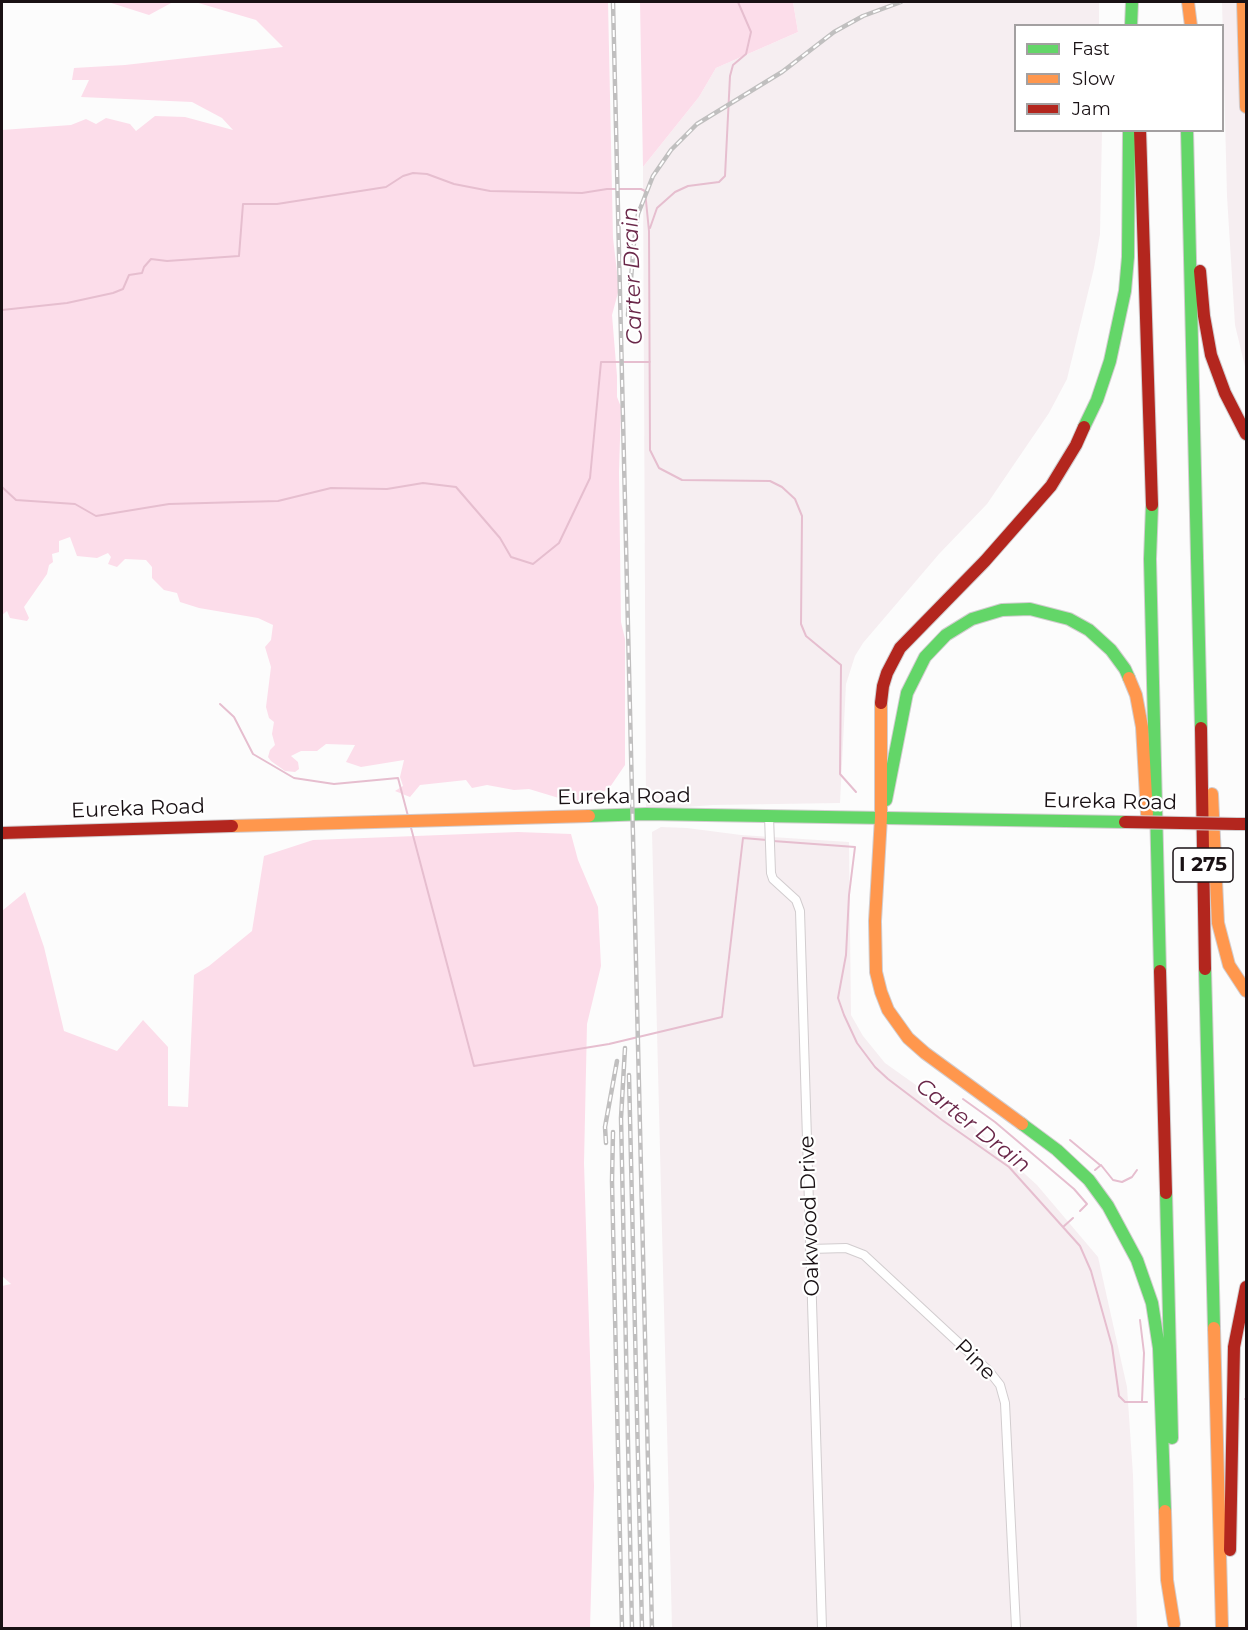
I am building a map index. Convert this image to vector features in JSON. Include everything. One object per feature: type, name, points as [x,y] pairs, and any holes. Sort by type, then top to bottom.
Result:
[{"type":"main road","points":[[1131,24],[1132,2]]},
{"type":"main road","points":[[1137,2],[1137,24]]},
{"type":"main road","points":[[1183,2],[1184,24]]},
{"type":"main road","points":[[1188,2],[1191,24]]},
{"type":"main road","points":[[1243,2],[1246,107]]},
{"type":"main road","points":[[1129,132],[1128,257],[1125,291],[1110,361],[1097,400],[1076,445],[1051,486],[985,561],[900,648],[892,661],[883,686],[881,703],[882,817],[874,921],[876,972],[888,1010],[908,1038],[1057,1150],[1089,1180],[1108,1206],[1137,1260],[1152,1303],[1159,1348],[1166,1571],[1174,1626]]},
{"type":"main road","name":"I 275","points":[[1140,132],[1152,489],[1150,559],[1172,1407],[1174,1626]]},
{"type":"main road","name":"I 275","points":[[1186,132],[1201,670],[1202,845],[1222,1629]]},
{"type":"main road","points":[[1195,132],[1200,272],[1204,316],[1211,355],[1225,393],[1246,434]]},
{"type":"main road","points":[[882,817],[908,693],[925,657],[946,635],[972,619],[1002,610],[1030,609],[1069,619],[1089,630],[1112,650],[1125,669],[1136,695],[1142,727],[1149,851],[1160,978]]},
{"type":"main road","points":[[1201,670],[1209,744],[1218,923],[1229,965],[1246,991]]},
{"type":"main road","name":"Eureka Road","points":[[2,833],[633,814],[1242,824]]},
{"type":"main road","points":[[1222,1600],[1229,1581],[1234,1347],[1246,1287]]},
{"type":"street","name":"Oakwood Drive","points":[[769,816],[771,873],[773,879],[795,900],[800,911],[822,1629]]},
{"type":"street","name":"Pine","points":[[810,1249],[846,1248],[864,1255],[989,1371],[1000,1385],[1005,1403],[1016,1629]]},
{"type":"shaded area","points":[[108,2],[173,2],[149,15]]},
{"type":"shaded area","points":[[195,2],[608,2],[613,238],[619,289],[612,315],[617,397],[621,407],[619,472],[621,622],[625,639],[625,765],[610,787],[592,801],[582,805],[529,789],[514,790],[487,785],[472,788],[466,780],[420,785],[410,797],[395,791],[403,786],[400,777],[404,760],[361,767],[346,762],[355,745],[326,744],[317,751],[301,751],[291,756],[298,762],[299,769],[295,772],[285,771],[268,757],[275,745],[272,734],[274,722],[269,718],[266,707],[271,667],[265,647],[271,640],[273,625],[258,618],[199,608],[180,602],[177,593],[164,590],[152,578],[152,567],[146,560],[125,559],[117,567],[108,564],[111,557],[108,553],[97,558],[77,556],[70,537],[59,541],[59,552],[52,554],[53,562],[49,565],[47,574],[24,607],[29,618],[27,621],[10,618],[7,611],[2,615],[2,130],[71,125],[86,119],[96,124],[106,118],[130,124],[136,131],[155,116],[185,117],[233,130],[222,118],[192,102],[81,97],[89,80],[72,80],[74,68],[125,65],[283,47],[256,20]]},
{"type":"shaded area","points":[[640,2],[793,2],[798,32],[716,68],[699,97],[643,167]]},
{"type":"shaded area","points":[[793,2],[1099,2],[1099,24],[1014,24],[1014,132],[1102,132],[1100,234],[1094,268],[1067,379],[1049,413],[987,504],[939,554],[863,643],[855,656],[846,684],[840,803],[713,805],[646,810],[643,167],[699,97],[716,68],[798,32]]},
{"type":"shaded area","points":[[1222,2],[1246,2],[1246,371],[1235,325],[1227,196]]},
{"type":"shaded area","points":[[661,827],[849,842],[851,1015],[863,1036],[885,1063],[968,1122],[1037,1185],[1098,1257],[1127,1387],[1133,1475],[1137,1628],[672,1628],[652,832]]},
{"type":"shaded area","points":[[518,832],[571,834],[578,860],[598,907],[601,966],[587,1024],[584,1163],[594,1486],[590,1628],[2,1628],[2,1286],[11,1284],[2,1276],[2,911],[25,892],[44,947],[64,1031],[117,1051],[143,1020],[168,1047],[168,1106],[188,1107],[194,975],[209,966],[252,931],[264,856],[313,840]]},
{"type":"waterway","points":[[650,228],[657,208],[675,192],[688,186],[719,182],[725,176],[730,76],[733,65],[746,54],[751,32],[738,2]]},
{"type":"waterway","name":"Carter Drain","points":[[2,310],[67,303],[113,293],[123,289],[129,275],[142,273],[151,259],[167,261],[239,256],[243,204],[277,204],[386,187],[403,176],[413,173],[427,174],[454,184],[490,191],[582,193],[607,189],[645,191],[649,231],[650,450],[659,468],[682,480],[770,481],[782,487],[795,499],[802,516],[801,624],[806,636],[841,665],[840,774],[856,792]]},
{"type":"waterway","points":[[2,487],[16,500],[75,504],[96,516],[169,504],[278,501],[331,488],[387,489],[423,483],[456,487],[500,538],[511,557],[533,564],[559,543],[590,478],[601,362],[650,362]]},
{"type":"waterway","points":[[220,704],[234,717],[253,754],[294,778],[334,784],[398,778],[408,816]]},
{"type":"waterway","points":[[410,824],[474,1066],[609,1044],[722,1017],[743,838],[767,840]]},
{"type":"waterway","name":"Carter Drain","points":[[773,841],[855,847],[849,895],[846,955],[838,998],[857,1043],[875,1067],[888,1079],[1009,1167],[1080,1246],[1091,1271],[1112,1346],[1119,1396],[1125,1402],[1147,1402]]},
{"type":"waterway","points":[[963,1099],[995,1122],[1074,1189],[1087,1204],[1080,1211]]},
{"type":"waterway","points":[[1070,1140],[1100,1165]]},
{"type":"waterway","points":[[1095,1170],[1101,1165],[1113,1180],[1122,1182],[1132,1177],[1137,1170]]},
{"type":"waterway","points":[[1063,1227],[1073,1218]]},
{"type":"waterway","points":[[1140,1320],[1144,1353],[1142,1401]]},
{"type":"railway","points":[[613,2],[652,1628]]},
{"type":"railway","points":[[628,315],[638,214],[653,176],[671,150],[697,124],[782,72],[834,32],[863,16],[901,2]]},
{"type":"railway","points":[[625,1048],[621,1118],[632,1628]]},
{"type":"railway","points":[[606,1143],[605,1127],[617,1061]]},
{"type":"railway","points":[[629,1075],[642,1628]]},
{"type":"railway","points":[[613,1132],[612,1181],[622,1628]]},
{"type":"traffic: fast","points":[[1131,24],[1132,2]]},
{"type":"traffic: fast","points":[[1084,427],[1097,400],[1110,361],[1125,291],[1128,257],[1129,132]]},
{"type":"traffic: fast","points":[[1187,132],[1201,728]]},
{"type":"traffic: fast","points":[[1152,505],[1150,559],[1160,971]]},
{"type":"traffic: fast","points":[[886,800],[907,693],[925,657],[946,635],[972,619],[1002,610],[1030,609],[1069,619],[1089,630],[1111,650],[1129,678]]},
{"type":"traffic: fast","points":[[589,816],[646,814],[1125,822]]},
{"type":"traffic: fast","points":[[1205,969],[1214,1328]]},
{"type":"traffic: fast","points":[[1022,1124],[1057,1150],[1089,1180],[1108,1206],[1137,1260],[1152,1303],[1159,1348],[1165,1511]]},
{"type":"traffic: fast","points":[[1166,1193],[1172,1438]]},
{"type":"traffic: slow","points":[[1188,2],[1191,24]]},
{"type":"traffic: slow","points":[[1243,2],[1246,107]]},
{"type":"traffic: slow","points":[[1129,678],[1136,695],[1142,727],[1147,814]]},
{"type":"traffic: slow","points":[[881,703],[881,817],[875,921],[876,972],[881,992],[888,1010],[908,1038],[1022,1124]]},
{"type":"traffic: slow","points":[[1212,794],[1218,923],[1229,965],[1246,991]]},
{"type":"traffic: slow","points":[[232,826],[589,816]]},
{"type":"traffic: slow","points":[[1214,1328],[1222,1628]]},
{"type":"traffic: slow","points":[[1165,1511],[1167,1580],[1174,1624]]},
{"type":"traffic: jam","points":[[1140,132],[1152,505]]},
{"type":"traffic: jam","points":[[1200,271],[1204,316],[1211,355],[1225,393],[1246,434]]},
{"type":"traffic: jam","points":[[881,703],[887,673],[900,648],[985,561],[1051,486],[1076,445],[1084,427]]},
{"type":"traffic: jam","points":[[1201,728],[1205,969]]},
{"type":"traffic: jam","points":[[1125,822],[1237,824]]},
{"type":"traffic: jam","points":[[1237,824],[1246,824]]},
{"type":"traffic: jam","points":[[2,833],[232,826]]},
{"type":"traffic: jam","points":[[1160,971],[1166,1193]]},
{"type":"traffic: jam","points":[[1230,1550],[1234,1347],[1246,1287]]}]
